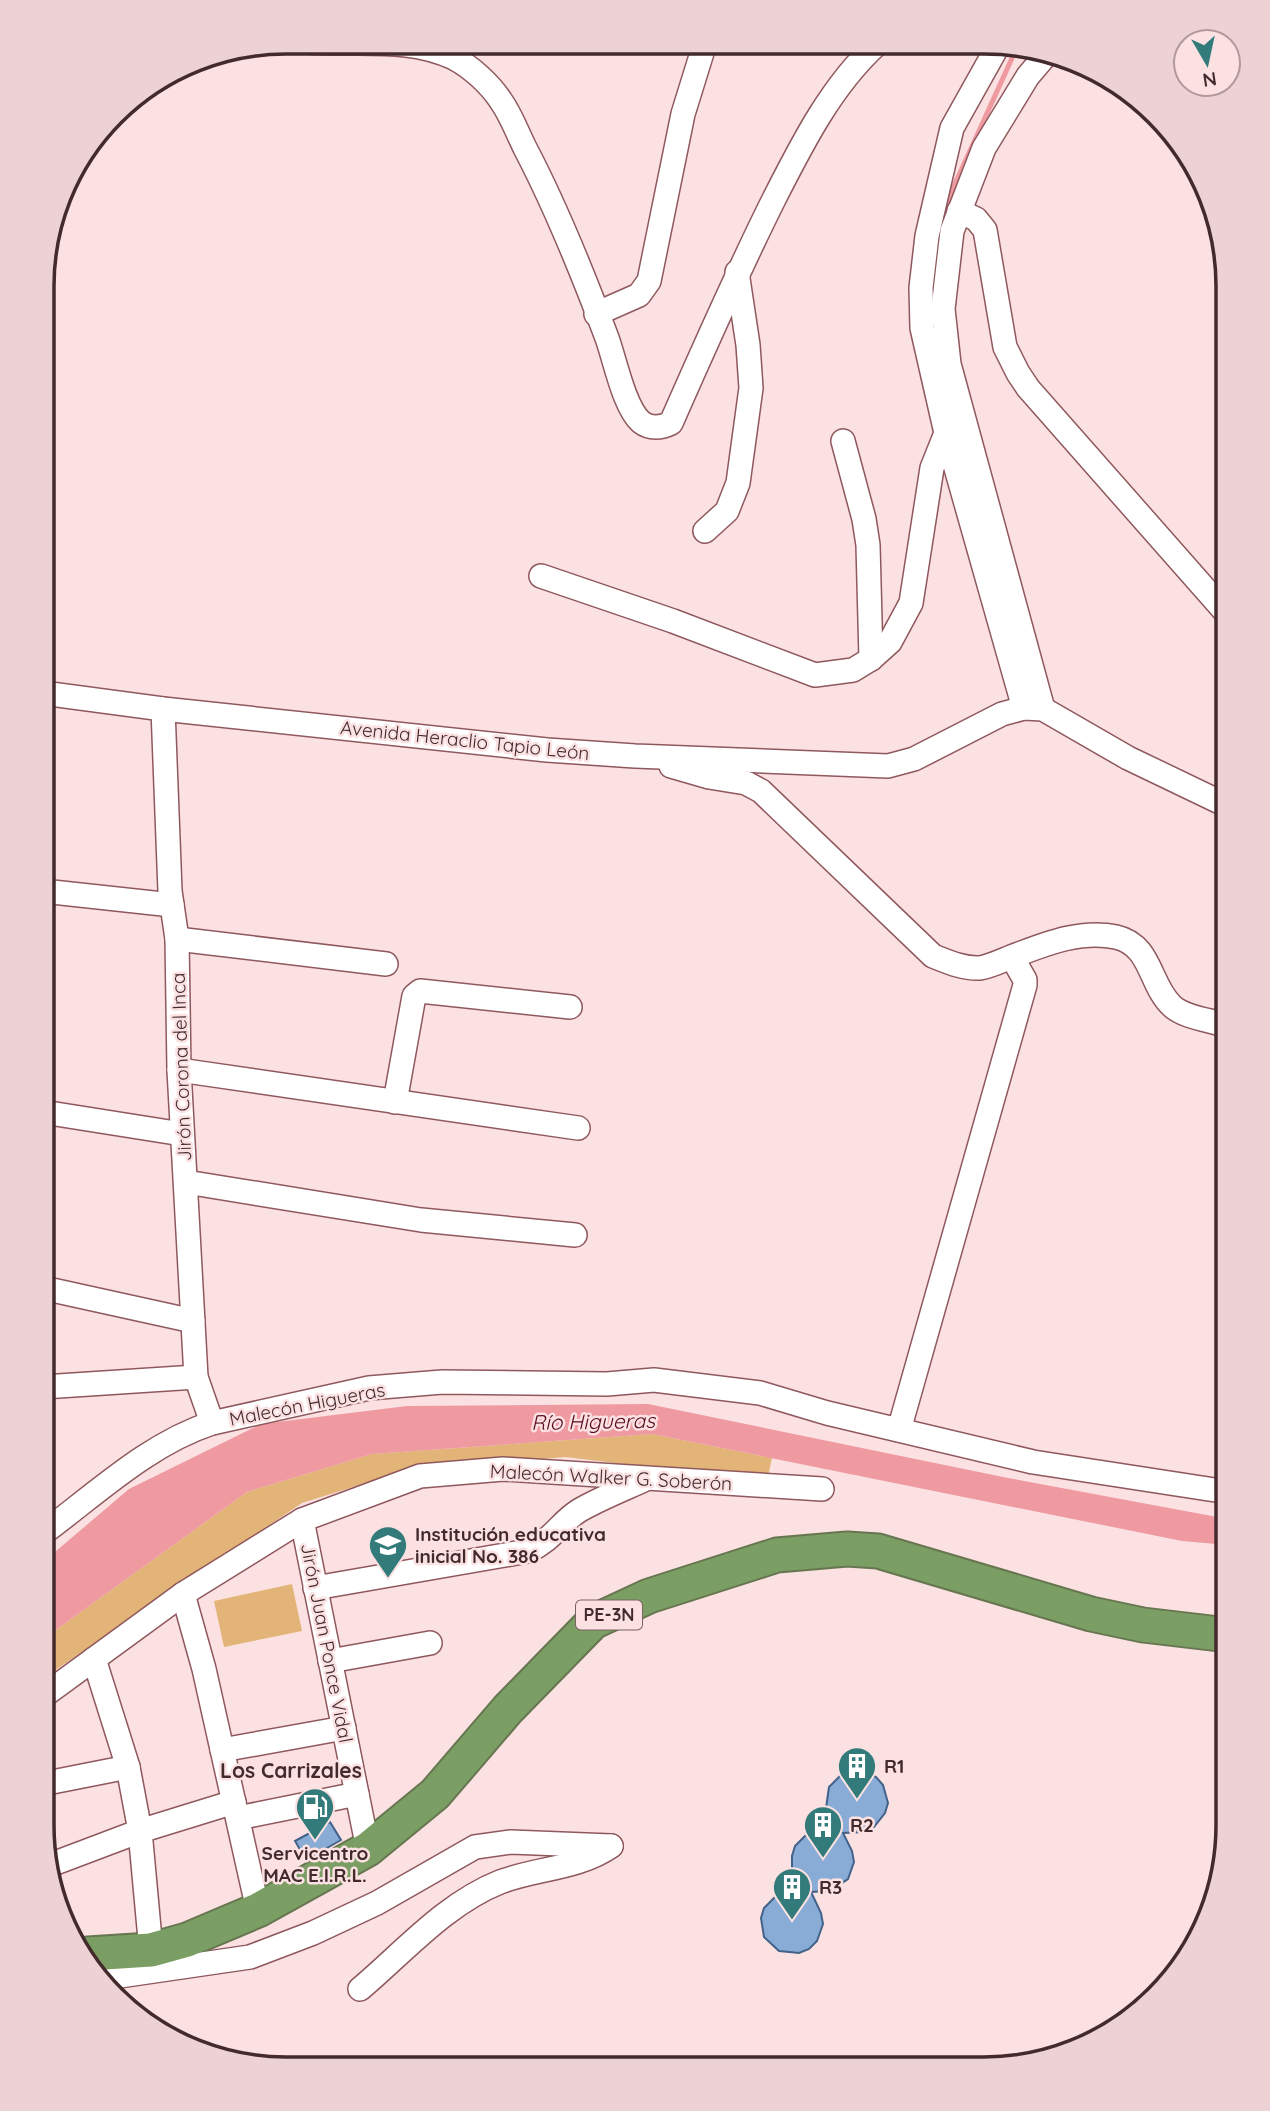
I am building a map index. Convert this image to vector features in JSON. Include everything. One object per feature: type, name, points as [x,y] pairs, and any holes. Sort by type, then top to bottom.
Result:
[{"type":"highway","name":"PE-3N","points":[[94,1954],[151,1950],[187,1940],[258,1910],[368,1849],[435,1794],[473,1753],[508,1709],[593,1622],[649,1596],[777,1555],[847,1549],[878,1551],[1091,1614],[1143,1625],[1215,1634]]},
{"type":"street","points":[[596,314],[639,295],[649,281],[683,114],[701,54]]},
{"type":"street","points":[[441,55],[454,59],[487,83],[502,102],[546,188],[629,404],[640,421],[654,428],[671,424],[737,272],[792,163],[824,107],[866,54]]},
{"type":"street","points":[[993,55],[952,128],[927,236],[921,288],[922,328],[946,433],[1033,708],[1216,800]]},
{"type":"street","points":[[1033,708],[948,364],[943,309],[952,231],[959,211],[984,148],[1028,76],[1041,61]]},
{"type":"street","points":[[959,211],[983,224],[1005,347],[1018,373],[1028,388],[1216,601]]},
{"type":"street","points":[[705,531],[727,511],[738,483],[751,388],[748,345],[737,272]]},
{"type":"street","points":[[541,576],[697,630],[815,675],[853,670],[890,642],[911,603],[932,468],[946,433]]},
{"type":"street","points":[[843,441],[864,519],[868,545],[871,659]]},
{"type":"street","name":"Avenida Heraclio Tapio León","points":[[54,694],[163,709],[547,750],[888,766],[914,759],[1002,714],[1033,708]]},
{"type":"street","name":"Jirón Corona del Inca","points":[[163,709],[172,905],[177,939],[179,1070],[196,1377],[212,1423]]},
{"type":"street","points":[[635,756],[709,777],[746,783],[761,791],[933,956],[960,966],[978,968],[1054,941],[1118,937],[1139,950],[1170,1004],[1179,1011],[1216,1022]]},
{"type":"street","points":[[54,892],[172,905]]},
{"type":"street","points":[[177,939],[386,964]]},
{"type":"street","points":[[899,1430],[1025,985],[1025,980],[1012,957]]},
{"type":"street","points":[[395,1102],[414,996],[420,990],[570,1007]]},
{"type":"street","points":[[179,1070],[578,1128]]},
{"type":"street","points":[[54,1114],[182,1134]]},
{"type":"street","points":[[186,1182],[421,1220],[575,1235]]},
{"type":"street","points":[[54,1290],[193,1321]]},
{"type":"street","points":[[54,1386],[196,1377]]},
{"type":"street","name":"Malecón Higueras","points":[[54,1525],[164,1443],[191,1430],[369,1388],[442,1382],[607,1384],[654,1380],[760,1392],[827,1413],[1033,1462],[1215,1490]]},
{"type":"street","name":"Malecón Walker G. Soberón","points":[[54,1688],[183,1594],[302,1520],[420,1476],[502,1469],[822,1489]]},
{"type":"street","points":[[573,1472],[578,1511]]},
{"type":"street","points":[[315,1588],[528,1551],[554,1535],[578,1511],[649,1478]]},
{"type":"street","name":"Jirón Juan Ponce Vidal","points":[[302,1520],[368,1849]]},
{"type":"street","points":[[183,1594],[204,1669],[258,1910]]},
{"type":"street","points":[[330,1661],[430,1643]]},
{"type":"street","points":[[94,1660],[128,1767],[140,1831],[151,1950]]},
{"type":"street","points":[[222,1749],[344,1728]]},
{"type":"street","points":[[54,1782],[128,1767]]},
{"type":"street","points":[[58,1863],[140,1831],[236,1810],[357,1794]]},
{"type":"street","points":[[112,1977],[250,1956],[313,1933],[377,1903],[475,1847],[511,1842],[611,1846],[595,1857],[500,1882],[448,1912],[360,1989]]},
{"type":"shaded area","points":[[652,1434],[772,1458],[767,1481],[565,1457],[404,1471],[302,1503],[54,1671],[54,1631],[247,1492],[372,1454]]},
{"type":"shaded area","points":[[292,1584],[302,1631],[224,1647],[214,1601]]},
{"type":"water","name":"Río Higueras","points":[[648,1404],[1008,1478],[1215,1517],[1215,1544],[1182,1541],[652,1434],[372,1454],[247,1492],[54,1631],[54,1553],[129,1489],[261,1424],[407,1406]]},
{"type":"building","points":[[852,1771],[866,1772],[876,1777],[883,1785],[888,1803],[885,1813],[874,1827],[864,1832],[843,1833],[854,1862],[848,1879],[830,1891],[811,1892],[823,1924],[817,1941],[809,1949],[799,1953],[779,1951],[764,1937],[761,1918],[764,1908],[777,1895],[800,1888],[792,1867],[795,1846],[808,1833],[832,1826],[826,1808],[829,1787],[842,1774]]},
{"type":"building","points":[[330,1822],[341,1840],[306,1860],[295,1841]]},
{"type":"waterway","points":[[944,208],[1013,56]]},
{"type":"waterway","points":[[935,258],[935,283]]},
{"type":"place","name":"Institución educativa inicial No. 386","points":[[388,1579]]},
{"type":"place","name":"R1","points":[[857,1800]]},
{"type":"place","name":"Servicentro MAC E.I.R.L.","points":[[315,1841]]},
{"type":"place","name":"R2","points":[[823,1859]]},
{"type":"place","name":"R3","points":[[792,1921]]},
{"type":"district","name":"Los Carrizales","points":[[291,1771]]}]
